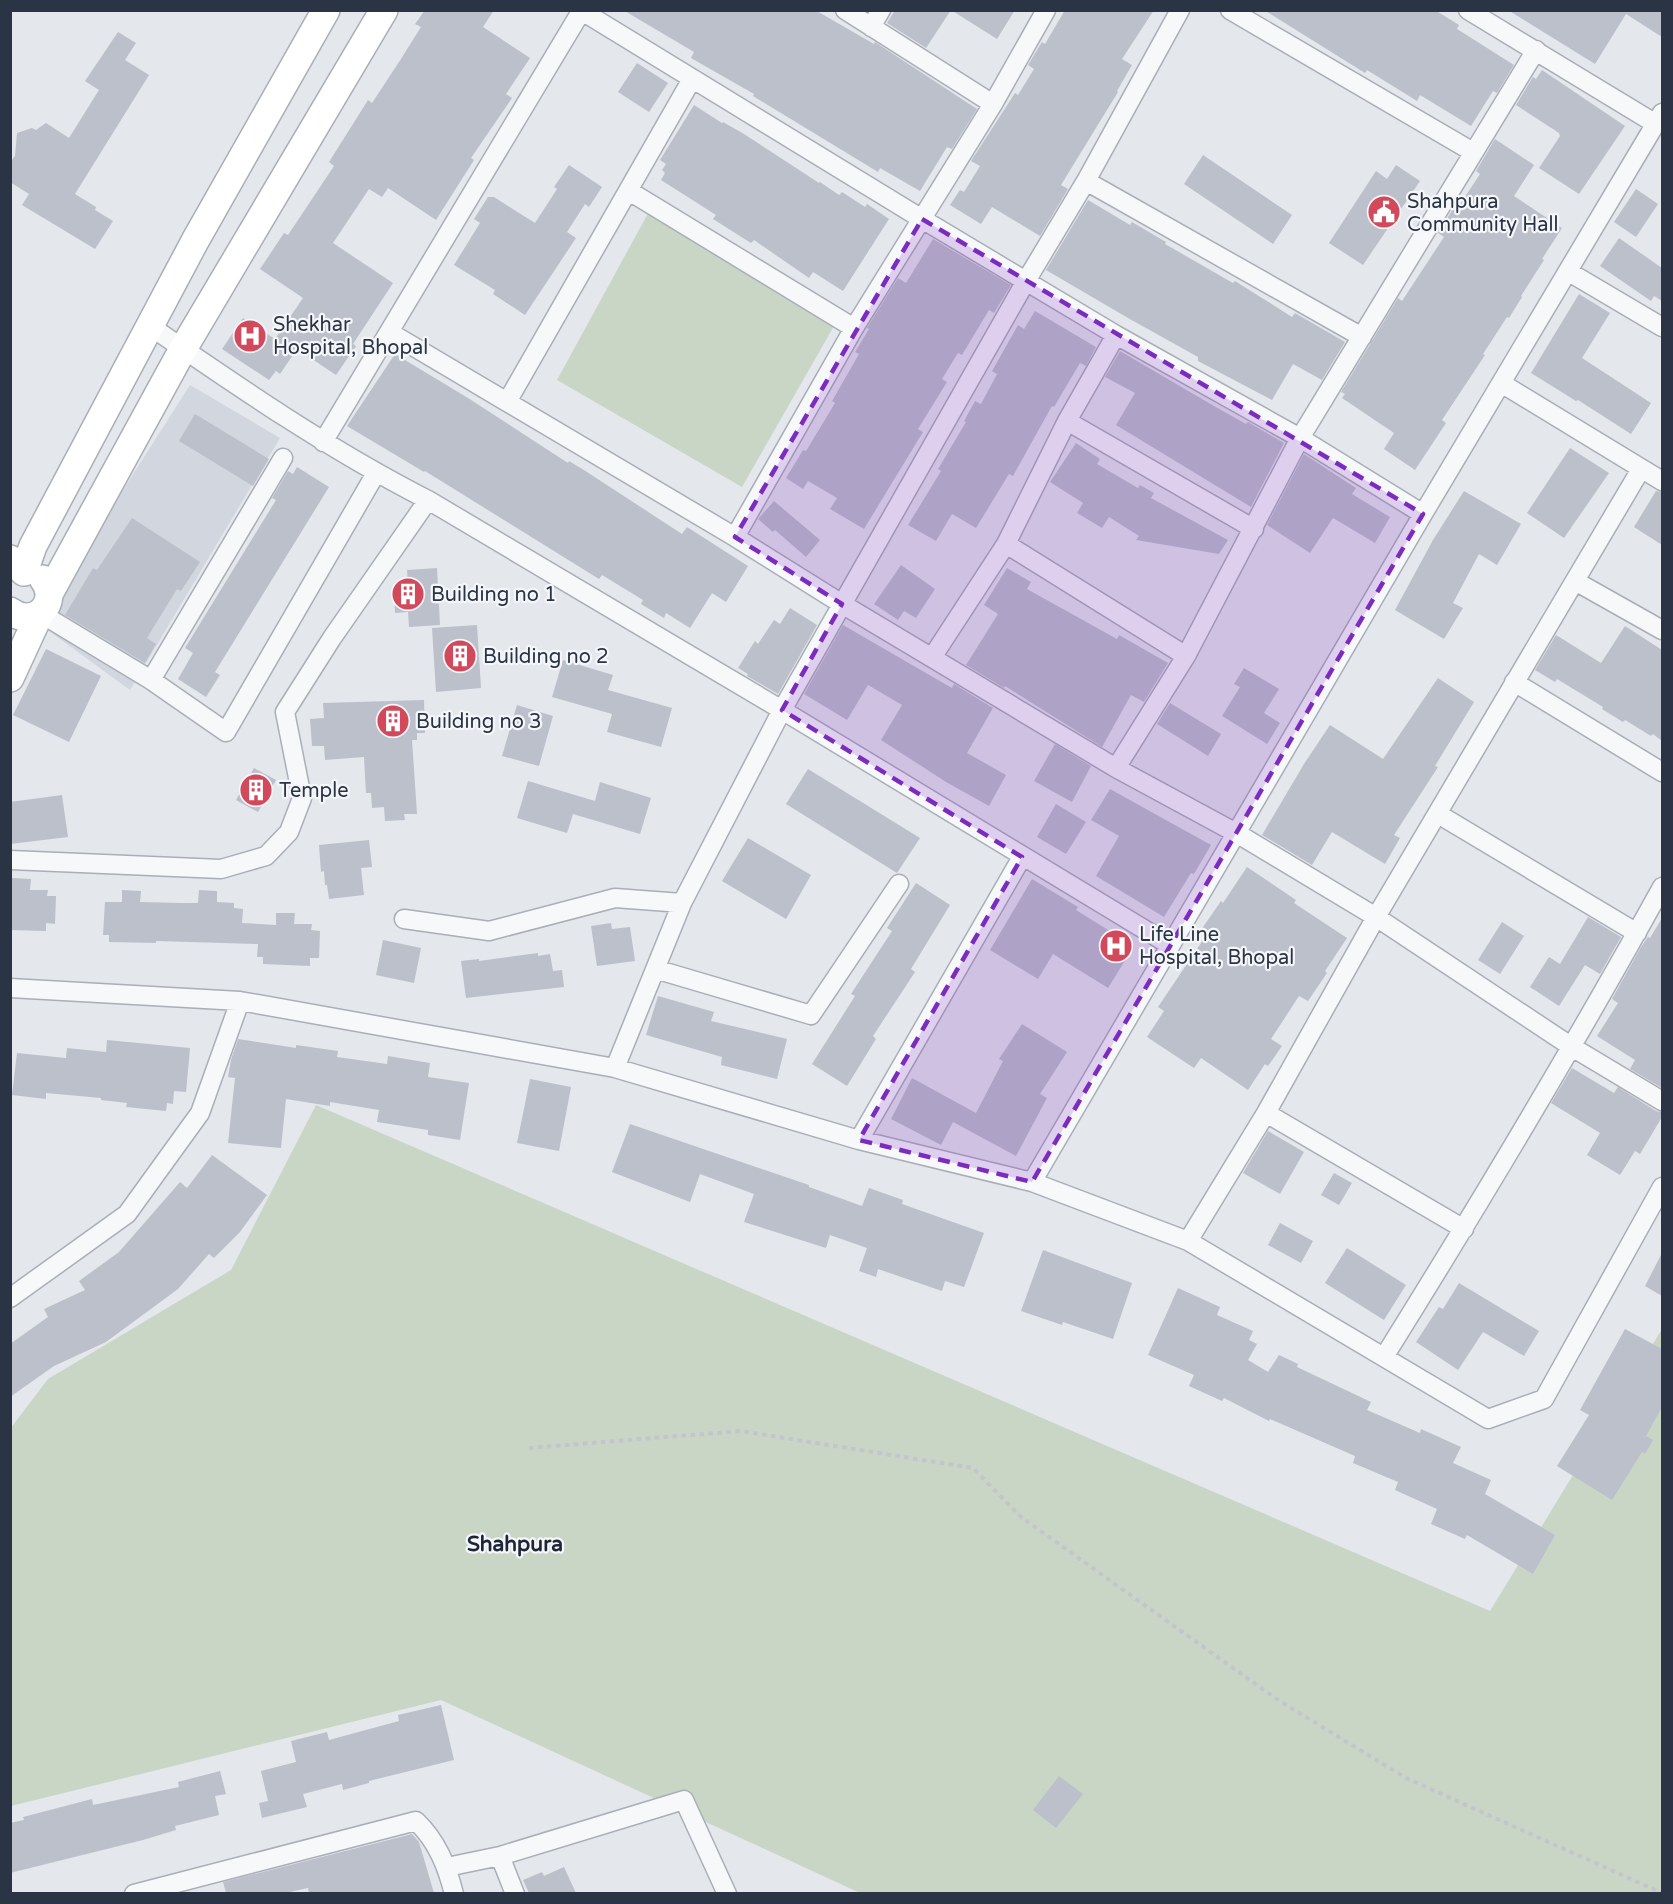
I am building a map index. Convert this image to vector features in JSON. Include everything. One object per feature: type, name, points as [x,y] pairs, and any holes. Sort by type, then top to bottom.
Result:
[{"type":"street","points":[[11,613],[26,618],[44,604],[48,587],[38,575],[15,570],[33,546],[195,242],[326,10]]},
{"type":"street","points":[[10,678],[44,604],[183,350],[384,10]]},
{"type":"street","points":[[845,10],[993,104]]},
{"type":"street","points":[[872,27],[881,10]]},
{"type":"street","points":[[735,537],[854,328],[993,104],[1046,10]]},
{"type":"street","points":[[615,1068],[682,903],[782,710],[1026,281],[1086,181],[1180,10]]},
{"type":"street","points":[[1230,10],[1473,152]]},
{"type":"street","points":[[1032,1182],[1659,118],[1468,10]]},
{"type":"street","points":[[323,442],[582,11],[1116,335],[1300,438],[1424,514]]},
{"type":"street","points":[[1116,768],[1185,656],[1300,438],[1536,50]]},
{"type":"street","points":[[507,402],[692,79]]},
{"type":"street","points":[[1086,181],[1362,337]]},
{"type":"street","points":[[629,191],[854,328]]},
{"type":"street","points":[[1569,272],[1662,327]]},
{"type":"street","points":[[150,326],[323,442],[375,473],[428,500],[782,710],[1170,945]]},
{"type":"street","points":[[389,332],[735,537],[842,604],[933,656],[1116,768],[1238,834],[1376,917],[1572,1047],[1662,1101]]},
{"type":"street","points":[[933,656],[1006,544],[1067,421],[1116,335]]},
{"type":"street","points":[[1501,383],[1662,481]]},
{"type":"street","points":[[1067,421],[1254,529]]},
{"type":"street","points":[[151,680],[283,458]]},
{"type":"street","points":[[1188,1241],[1266,1113],[1376,917],[1641,469]]},
{"type":"street","points":[[44,604],[226,732],[375,473]]},
{"type":"street","points":[[10,860],[221,869],[266,856],[289,832],[302,798],[285,712],[332,638],[428,500]]},
{"type":"street","points":[[1006,544],[1185,656]]},
{"type":"street","points":[[1575,581],[1662,630]]},
{"type":"street","points":[[1514,682],[1662,772]]},
{"type":"street","points":[[1438,814],[1637,933]]},
{"type":"street","points":[[859,1140],[1022,857]]},
{"type":"street","points":[[655,969],[811,1015],[899,884]]},
{"type":"street","points":[[1384,1358],[1572,1047],[1662,887]]},
{"type":"street","points":[[404,919],[489,931],[615,898],[682,903]]},
{"type":"street","points":[[10,988],[240,1001],[615,1068],[859,1140],[1032,1182],[1188,1241],[1488,1419],[1544,1399],[1662,1187]]},
{"type":"street","points":[[10,1298],[127,1214],[200,1113],[240,1001]]},
{"type":"street","points":[[1266,1113],[1464,1229]]},
{"type":"street","points":[[447,1867],[500,1856],[684,1800],[727,1893]]},
{"type":"street","points":[[134,1893],[416,1821],[429,1833],[447,1867],[454,1893]]},
{"type":"street","points":[[500,1856],[515,1893]]},
{"type":"street","points":[[203,1875],[203,1893]]},
{"type":"path","points":[[529,1448],[741,1431],[973,1468],[1022,1517],[1278,1700],[1406,1778],[1662,1893]]},
{"type":"highlighted area","points":[[922,219],[1423,514],[1032,1182],[859,1140],[1022,857],[782,710],[842,604],[735,537]]},
{"type":"shaded area","points":[[190,385],[280,438],[130,690],[38,623]]},
{"type":"green space","points":[[651,208],[834,326],[742,487],[557,380]]},
{"type":"green space","points":[[316,1105],[1490,1611],[1662,1329],[1662,1893],[860,1893],[441,1700],[11,1806],[10,1429],[48,1379],[231,1270]]},
{"type":"building","points":[[425,10],[494,10],[483,27],[530,58],[506,94],[512,98],[471,158],[474,160],[436,220],[388,188],[382,197],[369,189],[333,243],[393,283],[353,344],[356,346],[336,375],[297,349],[280,374],[276,371],[269,380],[222,349],[243,318],[275,339],[303,298],[260,269],[284,233],[288,235],[334,166],[329,162],[368,100],[372,103],[399,62],[421,27],[415,24]]},
{"type":"building","points":[[623,10],[815,10],[874,44],[875,42],[977,109],[952,149],[947,147],[920,191],[880,168],[878,172],[753,96],[754,94],[691,58],[694,52]]},
{"type":"building","points":[[895,10],[951,10],[926,48],[887,23]]},
{"type":"building","points":[[951,10],[1015,10],[997,39]]},
{"type":"building","points":[[1065,10],[1154,10],[1122,59],[1132,65],[1061,185],[1068,189],[1040,236],[992,207],[981,224],[950,205],[960,190],[964,192],[980,166],[971,161],[1015,93],[1018,95],[1034,69],[1028,65],[1042,42],[1045,44]]},
{"type":"building","points":[[1264,10],[1435,10],[1459,25],[1457,29],[1514,65],[1497,93],[1493,91],[1471,126],[1420,95],[1417,101],[1367,70],[1365,73]]},
{"type":"building","points":[[1508,10],[1662,10],[1662,37],[1626,14],[1595,64]]},
{"type":"building","points":[[118,32],[136,43],[125,60],[149,75],[75,194],[113,221],[95,249],[22,205],[29,194],[10,182],[10,162],[15,156],[17,133],[32,128],[36,130],[46,123],[69,138],[99,90],[85,81]]},
{"type":"building","points":[[637,63],[668,83],[649,112],[618,92]]},
{"type":"building","points":[[1542,70],[1625,126],[1579,194],[1539,168],[1560,136],[1559,133],[1516,105],[1533,77],[1536,79]]},
{"type":"building","points":[[694,105],[839,195],[842,192],[865,207],[867,204],[889,219],[843,291],[813,272],[809,278],[754,240],[751,243],[713,219],[716,215],[661,180],[665,173],[662,170],[666,164],[660,160]]},
{"type":"building","points":[[1495,139],[1534,165],[1514,196],[1562,228],[1509,318],[1507,317],[1442,420],[1446,423],[1415,470],[1384,449],[1394,433],[1342,398],[1345,394],[1341,392],[1398,298],[1402,301],[1444,237],[1438,233],[1458,201],[1461,203],[1480,174],[1476,171]]},
{"type":"building","points":[[1203,155],[1292,215],[1273,244],[1184,184]]},
{"type":"building","points":[[569,165],[602,187],[589,207],[585,204],[567,232],[576,238],[525,315],[493,294],[495,290],[454,265],[480,223],[474,219],[488,197],[494,197],[535,223],[557,189],[554,187]]},
{"type":"building","points":[[1396,165],[1420,181],[1363,265],[1329,243],[1376,171],[1387,179]]},
{"type":"building","points":[[1636,189],[1658,204],[1636,237],[1614,222]]},
{"type":"building","points":[[1088,200],[1130,225],[1132,222],[1233,283],[1235,281],[1292,317],[1295,313],[1345,342],[1322,380],[1293,364],[1272,400],[1198,361],[1198,357],[1046,270]]},
{"type":"building","points":[[1619,238],[1662,268],[1662,301],[1654,296],[1651,301],[1600,266]]},
{"type":"building","points":[[933,239],[1011,285],[994,313],[989,310],[962,355],[958,353],[942,379],[947,382],[918,429],[923,432],[864,529],[830,509],[837,498],[808,481],[803,489],[786,478],[803,450],[806,451],[835,403],[832,401],[859,354],[855,352],[869,329],[867,328],[898,278],[906,283]]},
{"type":"building","points":[[1579,294],[1610,313],[1582,358],[1651,403],[1631,434],[1531,373]]},
{"type":"building","points":[[1035,311],[1096,347],[1086,366],[1080,363],[1054,407],[1052,406],[1013,476],[1009,474],[976,528],[952,514],[936,541],[908,525],[941,471],[938,469],[966,422],[964,421],[975,401],[981,404],[997,374],[992,371],[1018,325],[1024,329]]},
{"type":"building","points":[[1120,351],[1246,424],[1248,422],[1284,443],[1251,507],[1116,425],[1135,393],[1105,377]]},
{"type":"building","points":[[395,354],[568,463],[569,461],[587,472],[682,534],[687,527],[748,566],[726,602],[712,593],[690,628],[666,613],[664,618],[641,604],[643,600],[602,575],[599,579],[425,471],[347,426]]},
{"type":"building","points":[[195,414],[269,459],[253,486],[179,441]]},
{"type":"building","points":[[1076,443],[1100,459],[1097,464],[1138,488],[1140,485],[1154,493],[1151,498],[1228,540],[1219,554],[1136,540],[1139,536],[1109,517],[1102,528],[1077,513],[1083,503],[1050,482]]},
{"type":"building","points":[[1570,448],[1609,473],[1564,538],[1527,513]]},
{"type":"building","points":[[1304,454],[1356,488],[1352,494],[1390,517],[1375,543],[1333,518],[1310,553],[1267,525]]},
{"type":"building","points":[[297,467],[329,487],[215,672],[220,675],[206,697],[178,679],[193,653],[185,648],[276,500],[272,498],[288,471],[293,474]]},
{"type":"building","points":[[1464,491],[1521,524],[1497,565],[1479,554],[1453,603],[1463,608],[1444,639],[1395,610],[1433,540]]},
{"type":"building","points":[[1656,491],[1662,492],[1662,545],[1634,527]]},
{"type":"building","points":[[774,501],[820,540],[806,557],[775,530],[773,532],[758,519]]},
{"type":"building","points":[[132,518],[200,562],[181,591],[177,589],[147,638],[156,644],[145,663],[65,615],[93,568],[97,570]]},
{"type":"building","points":[[901,565],[935,589],[916,618],[904,611],[898,620],[874,604]]},
{"type":"building","name":"Building no 1","points":[[437,568],[440,625],[409,627],[408,612],[395,613],[394,586],[408,585],[407,570]]},
{"type":"building","points":[[1007,568],[1031,582],[1027,589],[1117,639],[1119,635],[1168,663],[1144,702],[1131,695],[1102,747],[1005,686],[1004,688],[966,665],[998,614],[984,605]]},
{"type":"building","points":[[790,608],[817,625],[778,694],[747,676],[748,674],[738,668],[755,641],[758,644],[774,620],[780,624]]},
{"type":"building","name":"Building no 2","points":[[477,625],[481,688],[436,692],[432,628]]},
{"type":"building","points":[[843,625],[952,688],[954,684],[993,708],[967,753],[1006,775],[989,806],[946,782],[881,740],[902,705],[868,685],[847,720],[804,694]]},
{"type":"building","points":[[1625,626],[1662,650],[1662,741],[1625,720],[1623,722],[1557,679],[1555,682],[1535,670],[1556,635],[1601,663]]},
{"type":"building","points":[[46,649],[101,676],[69,742],[13,715]]},
{"type":"building","points":[[563,660],[613,675],[608,690],[672,708],[661,747],[607,732],[612,714],[552,697]]},
{"type":"building","points":[[1244,668],[1279,689],[1264,713],[1280,723],[1267,744],[1222,716],[1240,687],[1234,684]]},
{"type":"building","points":[[1438,678],[1474,702],[1435,766],[1438,767],[1394,835],[1400,838],[1385,864],[1332,832],[1312,865],[1262,835],[1330,725],[1383,759]]},
{"type":"building","points":[[424,700],[425,733],[417,733],[417,740],[412,740],[417,814],[404,814],[405,820],[385,821],[384,807],[372,808],[371,793],[366,793],[364,757],[325,760],[324,746],[312,746],[310,719],[324,718],[323,703]]},
{"type":"building","points":[[1170,703],[1221,734],[1208,756],[1157,724]]},
{"type":"building","points":[[517,705],[553,716],[539,766],[502,756]]},
{"type":"building","points":[[1055,744],[1091,766],[1072,802],[1034,781]]},
{"type":"building","name":"Temple","points":[[254,768],[276,780],[258,812],[236,800]]},
{"type":"building","points":[[808,769],[920,838],[897,873],[786,804]]},
{"type":"building","points":[[528,781],[595,801],[600,782],[651,798],[640,834],[573,814],[567,833],[517,818]]},
{"type":"building","points":[[1110,789],[1211,845],[1164,917],[1096,876],[1119,836],[1091,820]]},
{"type":"building","points":[[62,795],[68,837],[10,844],[10,802]]},
{"type":"building","points":[[1056,804],[1086,822],[1066,854],[1037,837]]},
{"type":"building","points":[[748,838],[811,875],[786,919],[722,881]]},
{"type":"building","points":[[369,840],[372,867],[361,868],[364,895],[329,899],[324,871],[321,872],[319,845]]},
{"type":"building","points":[[1247,867],[1296,900],[1294,903],[1347,938],[1308,1001],[1299,996],[1271,1039],[1282,1046],[1268,1066],[1265,1064],[1248,1090],[1201,1058],[1194,1068],[1147,1037],[1164,1011],[1158,1007],[1207,934],[1201,930],[1221,901],[1223,903]]},
{"type":"building","points":[[12,878],[31,879],[30,890],[48,890],[47,896],[56,896],[55,924],[46,923],[46,931],[10,930]]},
{"type":"building","points":[[1032,879],[1078,907],[1076,910],[1134,946],[1108,988],[1053,954],[1038,979],[990,950]]},
{"type":"building","points":[[916,883],[950,905],[911,969],[915,972],[873,1036],[876,1039],[847,1086],[812,1064],[855,996],[851,994],[892,931],[887,928]]},
{"type":"building","points":[[122,890],[141,891],[140,902],[181,903],[198,903],[199,890],[217,891],[217,902],[234,903],[234,908],[243,909],[242,923],[276,925],[276,913],[295,913],[294,924],[312,924],[311,930],[320,931],[319,958],[310,958],[310,966],[263,964],[263,957],[257,957],[258,944],[109,942],[109,935],[103,935],[105,902],[122,902]]},
{"type":"building","points":[[1588,917],[1621,937],[1600,974],[1585,965],[1559,1006],[1530,987],[1549,957],[1560,964]]},
{"type":"building","points":[[1662,918],[1662,1088],[1630,1069],[1635,1060],[1597,1036],[1618,1003],[1612,999],[1641,947],[1648,937],[1650,938]]},
{"type":"building","points":[[1502,922],[1524,936],[1500,974],[1478,960]]},
{"type":"building","points":[[611,923],[612,929],[630,927],[635,961],[597,966],[591,926]]},
{"type":"building","points":[[383,940],[421,948],[414,983],[376,975]]},
{"type":"building","points":[[538,953],[538,956],[550,954],[553,971],[562,970],[564,987],[466,998],[461,961],[479,959],[479,961]]},
{"type":"building","points":[[658,996],[714,1012],[711,1021],[787,1039],[777,1079],[721,1065],[722,1057],[646,1035]]},
{"type":"building","points":[[1022,1024],[1067,1052],[1040,1094],[1047,1098],[1016,1156],[953,1122],[941,1145],[891,1119],[912,1078],[976,1113],[1003,1061],[999,1059]]},
{"type":"building","points":[[238,1039],[296,1048],[296,1045],[338,1051],[337,1057],[387,1064],[388,1056],[430,1063],[428,1077],[469,1083],[460,1140],[428,1135],[428,1130],[377,1122],[379,1110],[330,1102],[330,1106],[286,1099],[281,1148],[228,1143],[235,1078],[228,1077]]},
{"type":"building","points":[[107,1040],[190,1048],[186,1092],[174,1091],[173,1104],[167,1103],[166,1111],[126,1107],[127,1103],[101,1100],[101,1098],[46,1093],[46,1099],[12,1095],[17,1053],[66,1058],[67,1048],[106,1052]]},
{"type":"building","points":[[1572,1068],[1614,1093],[1618,1087],[1656,1111],[1662,1112],[1662,1117],[1640,1154],[1635,1151],[1620,1175],[1587,1155],[1600,1133],[1551,1103]]},
{"type":"building","points":[[530,1079],[571,1087],[559,1151],[517,1143]]},
{"type":"building","points":[[630,1124],[809,1185],[809,1187],[862,1206],[869,1188],[903,1200],[902,1204],[984,1233],[964,1287],[945,1281],[942,1291],[878,1269],[876,1277],[859,1271],[867,1248],[830,1235],[826,1248],[744,1222],[754,1194],[700,1174],[690,1202],[612,1172]]},
{"type":"building","points":[[1268,1131],[1304,1152],[1280,1194],[1243,1173]]},
{"type":"building","points":[[212,1155],[267,1195],[240,1232],[214,1258],[209,1254],[178,1289],[106,1342],[54,1366],[10,1397],[10,1344],[48,1317],[44,1309],[85,1290],[79,1281],[119,1252],[180,1182],[187,1188]]},
{"type":"building","points":[[1334,1173],[1352,1183],[1339,1205],[1321,1195]]},
{"type":"building","points":[[1280,1223],[1313,1241],[1301,1263],[1268,1245]]},
{"type":"building","points":[[1347,1248],[1406,1285],[1384,1320],[1325,1283]]},
{"type":"building","points":[[1043,1250],[1132,1283],[1113,1339],[1021,1311]]},
{"type":"building","points":[[1662,1253],[1662,1296],[1645,1286]]},
{"type":"building","points":[[1459,1283],[1539,1331],[1524,1356],[1483,1332],[1458,1370],[1416,1342],[1439,1307],[1443,1309]]},
{"type":"building","points":[[1178,1288],[1220,1307],[1217,1315],[1253,1331],[1249,1340],[1257,1344],[1248,1360],[1268,1372],[1279,1355],[1298,1364],[1297,1367],[1371,1402],[1367,1410],[1420,1433],[1421,1429],[1461,1447],[1453,1463],[1491,1480],[1485,1494],[1555,1535],[1533,1574],[1467,1535],[1465,1539],[1431,1524],[1437,1509],[1395,1490],[1398,1482],[1353,1463],[1355,1456],[1270,1419],[1269,1421],[1224,1398],[1222,1401],[1189,1386],[1194,1375],[1148,1355]]},
{"type":"building","points":[[1625,1329],[1662,1349],[1662,1407],[1646,1436],[1653,1440],[1645,1454],[1642,1452],[1612,1500],[1557,1466],[1589,1415],[1580,1410]]},
{"type":"building","points":[[441,1705],[454,1760],[369,1781],[369,1783],[343,1790],[342,1784],[303,1794],[307,1807],[262,1818],[259,1803],[268,1801],[261,1771],[296,1762],[291,1741],[327,1732],[329,1740],[399,1721],[398,1715]]},
{"type":"building","points":[[220,1771],[226,1794],[215,1796],[219,1815],[175,1826],[176,1830],[143,1840],[10,1873],[10,1823],[24,1820],[23,1817],[92,1799],[93,1805],[179,1787],[178,1782]]},
{"type":"building","points":[[1059,1776],[1083,1794],[1056,1828],[1033,1810]]},
{"type":"building","points":[[412,1834],[419,1842],[434,1893],[309,1893],[308,1888],[285,1893],[226,1893],[223,1882]]},
{"type":"building","points":[[564,1867],[576,1893],[529,1893],[523,1880],[542,1872],[544,1876]]},
{"type":"place","name":"Shahpura Community Hall","points":[[1384,212]]},
{"type":"place","name":"Shekhar Hospital, Bhopal","points":[[250,336]]},
{"type":"place","name":"Building no 1","points":[[408,594]]},
{"type":"place","name":"Building no 2","points":[[460,656]]},
{"type":"place","name":"Building no 3","points":[[393,721]]},
{"type":"place","name":"Temple","points":[[256,790]]},
{"type":"place","name":"Life Line Hospital, Bhopal","points":[[1116,946]]},
{"type":"district","name":"Shahpura","points":[[515,1544]]}]
